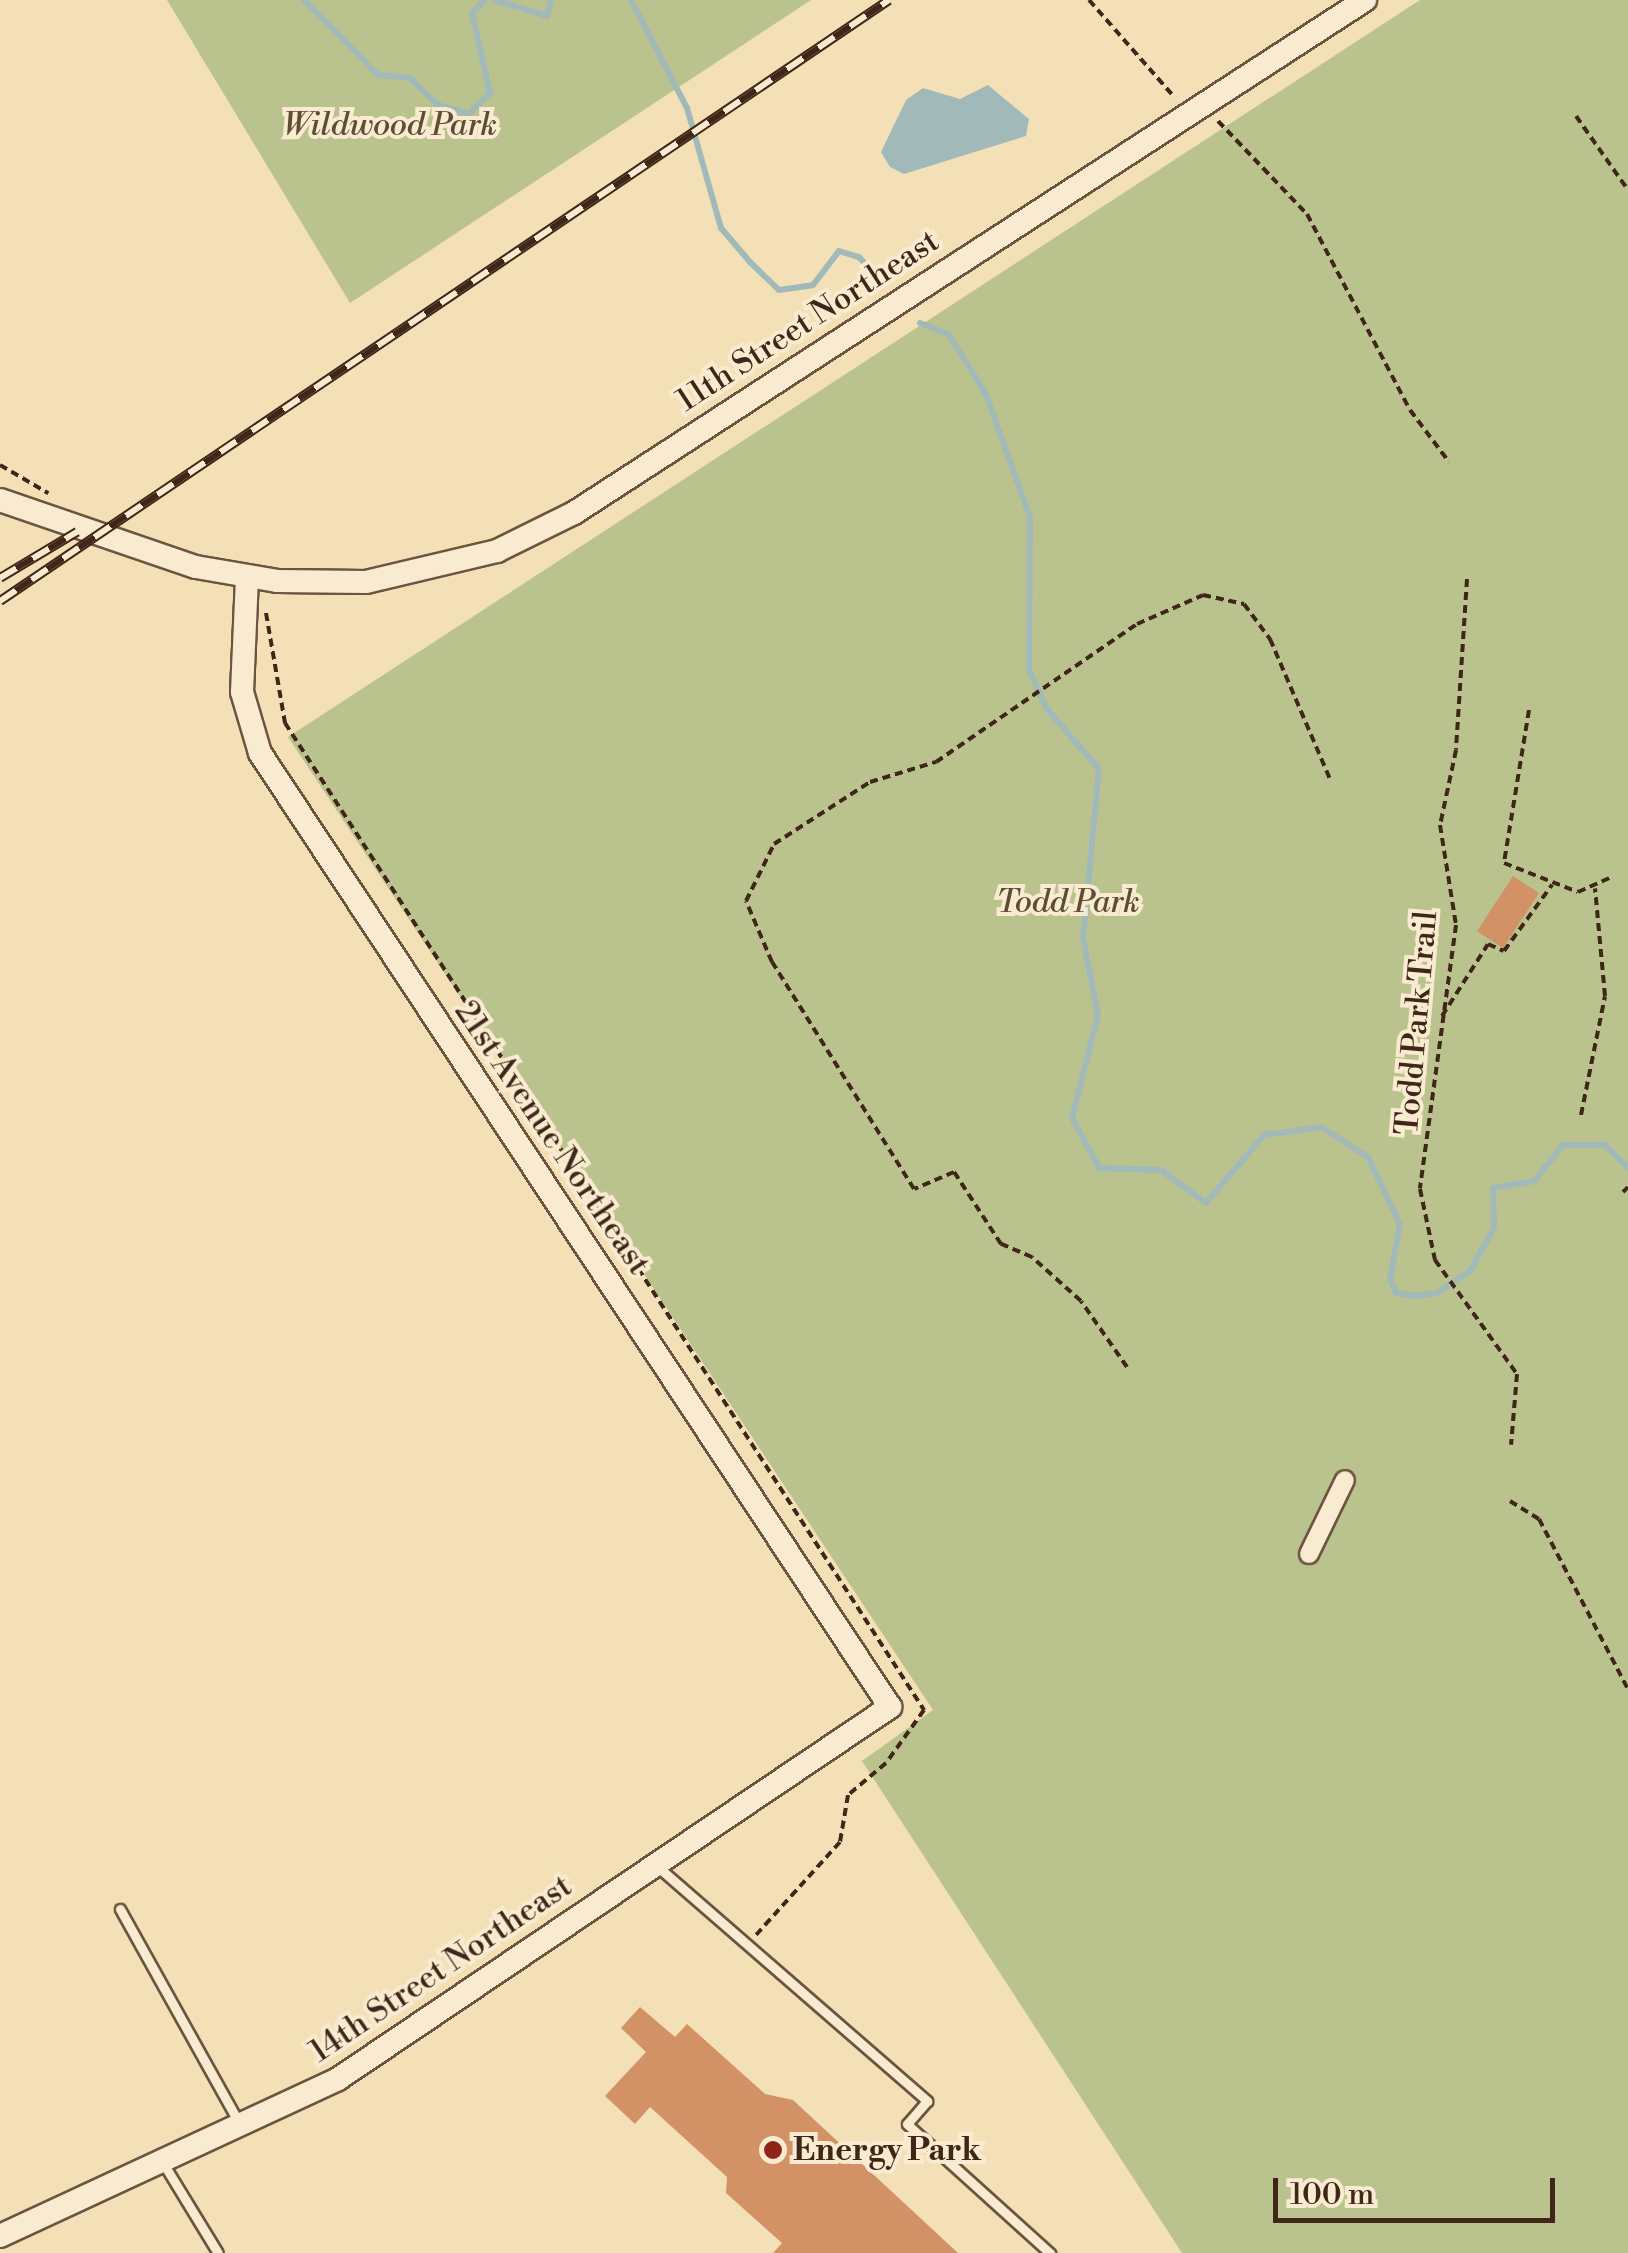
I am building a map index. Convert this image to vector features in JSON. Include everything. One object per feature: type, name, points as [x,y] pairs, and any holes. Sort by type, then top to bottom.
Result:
[{"type":"street","name":"11th Street Northeast","points":[[0,500],[247,578],[366,582],[497,551],[574,513],[1364,0]]},
{"type":"street","name":"21st Avenue Northeast","points":[[247,578],[242,609],[242,692],[278,783],[890,1707]]},
{"type":"street","points":[[1309,1554],[1346,1480]]},
{"type":"street","name":"14th Street Northeast","points":[[0,2236],[242,2128],[338,2079],[890,1707]]},
{"type":"lane","points":[[656,1865],[745,1947],[927,2101],[907,2124],[1050,2253]]},
{"type":"lane","points":[[120,1909],[242,2128]]},
{"type":"lane","points":[[163,2163],[218,2253]]},
{"type":"path","points":[[1089,0],[1178,102]]},
{"type":"path","points":[[1576,116],[1628,190]]},
{"type":"path","points":[[1218,122],[1307,214],[1410,410],[1449,462]]},
{"type":"path","points":[[0,465],[50,486],[42,512]]},
{"type":"path","name":"Todd Park Trail","points":[[1467,579],[1456,750],[1440,825],[1456,925],[1440,1020],[1436,1111],[1420,1189],[1435,1260],[1474,1308],[1517,1374],[1511,1445]]},
{"type":"path","points":[[1127,1366],[1081,1301],[1032,1256],[1001,1244],[954,1172],[914,1190],[772,962],[746,901],[774,844],[870,782],[936,762],[1023,696],[1066,669],[1203,595],[1244,604],[1270,639],[1331,781]]},
{"type":"path","points":[[242,609],[272,614],[270,662],[284,723],[392,879],[404,918],[924,1710],[886,1763],[848,1795],[843,1837],[745,1947]]},
{"type":"path","points":[[1530,710],[1504,863],[1553,884],[1595,888],[1610,878]]},
{"type":"path","points":[[1440,1020],[1488,944],[1504,951],[1553,884]]},
{"type":"path","points":[[1581,1116],[1605,996],[1595,888]]},
{"type":"path","points":[[1510,1501],[1540,1518],[1628,1689]]},
{"type":"green space","name":"Wildwood Park","points":[[167,0],[811,0],[350,303]]},
{"type":"green space","name":"Todd Park","points":[[1420,0],[1628,0],[1628,2253],[1182,2253],[862,1761],[933,1710],[288,737]]},
{"type":"water","points":[[988,85],[1029,119],[1026,136],[904,174],[890,167],[881,152],[906,100],[923,88],[960,99]]},
{"type":"building","points":[[1513,876],[1539,893],[1503,948],[1477,931]]},
{"type":"building","name":"Energy Park","points":[[640,2007],[675,2037],[687,2024],[765,2094],[793,2100],[958,2253],[773,2253],[782,2243],[726,2193],[727,2177],[650,2107],[635,2124],[605,2096],[646,2052],[621,2028]]},
{"type":"waterway","points":[[304,0],[378,75],[410,78],[438,105],[469,114],[490,93],[472,13],[485,0]]},
{"type":"waterway","points":[[494,0],[547,16],[551,0]]},
{"type":"waterway","points":[[631,0],[687,108],[721,228],[750,262],[779,290],[813,285],[839,251],[859,257],[880,280]]},
{"type":"waterway","points":[[920,323],[948,334],[985,392],[1030,517],[1029,670],[1047,709],[1099,769],[1083,938],[1098,1015],[1072,1118],[1099,1168],[1161,1170],[1206,1203],[1264,1135],[1321,1127],[1368,1157],[1400,1224],[1390,1279],[1396,1293],[1414,1296],[1438,1293],[1470,1271],[1494,1228],[1493,1188],[1534,1181],[1563,1145],[1605,1145],[1628,1168]]},
{"type":"railway","points":[[0,601],[889,0]]},
{"type":"railway","points":[[0,578],[77,532]]},
{"type":"place","name":"Energy Park","points":[[773,2150]]}]
